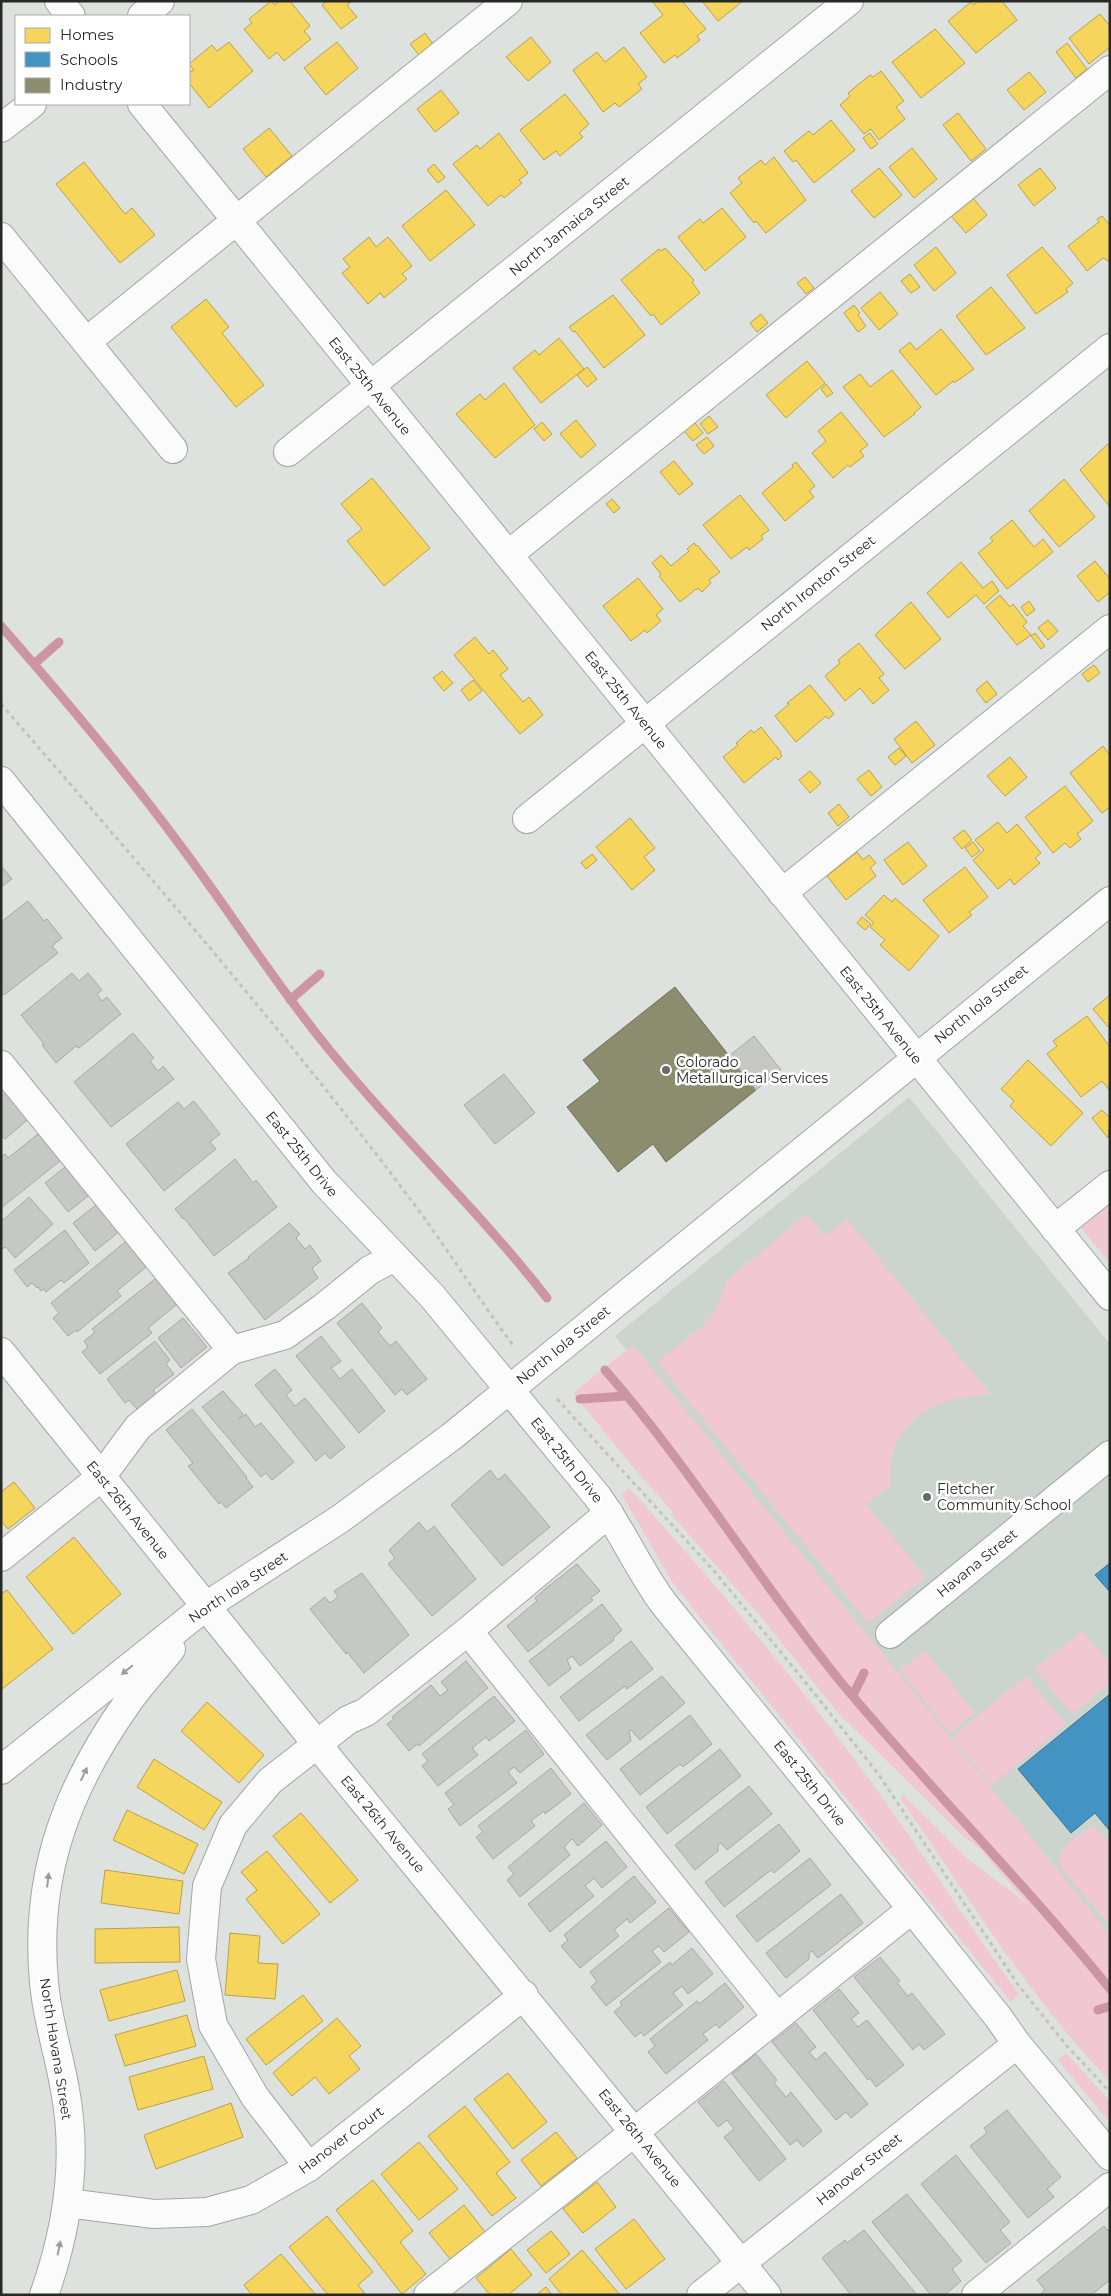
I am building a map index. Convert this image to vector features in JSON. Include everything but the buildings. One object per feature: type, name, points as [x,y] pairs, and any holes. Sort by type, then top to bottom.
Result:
[{"type":"street","points":[[59,1],[70,15]]},
{"type":"street","points":[[143,15],[160,1]]},
{"type":"street","points":[[86,342],[508,1]]},
{"type":"street","name":"North Jamaica Street","points":[[288,452],[849,1]]},
{"type":"street","points":[[508,554],[1110,70]]},
{"type":"street","points":[[1,128],[31,105]]},
{"type":"street","name":"East 25th Avenue","points":[[143,105],[1110,1296]]},
{"type":"street","points":[[1,236],[173,449]]},
{"type":"street","name":"North Ironton Street","points":[[527,820],[1110,348]]},
{"type":"street","points":[[782,893],[1110,629]]},
{"type":"street","name":"East 25th Drive","points":[[1,781],[324,1182],[432,1296],[510,1389],[609,1513],[643,1574],[664,1604],[912,1909],[998,2017],[1016,2044],[1110,2156]]},
{"type":"street","name":"North Iola Street","points":[[1,1770],[206,1606],[347,1514],[415,1465],[1110,901]]},
{"type":"street","points":[[1,1066],[232,1350]]},
{"type":"street","points":[[1056,1230],[1110,1185]]},
{"type":"street","points":[[1,1557],[102,1477],[138,1426],[232,1350],[284,1334],[324,1307],[370,1270],[396,1256]]},
{"type":"street","name":"East 26th Avenue","points":[[1,1352],[316,1743],[524,1994],[767,2295]]},
{"type":"street","name":"Havana Street","points":[[890,1634],[1110,1455]]},
{"type":"street","points":[[309,2167],[255,2097],[213,2025],[201,1959],[207,1886],[234,1825],[270,1781],[316,1743],[348,1720],[366,1712],[468,1631],[609,1513]]},
{"type":"street","name":"North Havana Street","points":[[44,2295],[56,2261],[68,2203],[70,2147],[66,2091],[53,2035],[44,1982],[42,1929],[49,1870],[63,1818],[88,1765],[128,1701],[206,1606]]},
{"type":"street","points":[[468,1631],[777,2017]]},
{"type":"street","points":[[428,2295],[635,2132],[912,1909]]},
{"type":"street","name":"Hanover Court","points":[[68,2203],[154,2214],[207,2212],[251,2200],[309,2167],[524,1994]]},
{"type":"street","name":"Hanover Street","points":[[701,2295],[1016,2044]]},
{"type":"street","points":[[993,2290],[1110,2187]]},
{"type":"path","points":[[1,704],[147,871],[257,1004],[406,1193],[514,1347]]},
{"type":"path","points":[[552,1394],[715,1572],[812,1691],[879,1775],[1019,1986],[1067,2046],[1110,2092]]},
{"type":"shaded area","name":"Fletcher Community School","points":[[909,1097],[1110,1344],[1110,1949],[615,1336]]},
{"type":"shaded area","points":[[1110,1186],[1110,1263],[1072,1217]]},
{"type":"shaded area","points":[[807,1214],[825,1236],[847,1219],[990,1394],[950,1400],[932,1407],[917,1417],[905,1429],[896,1444],[891,1463],[891,1485],[866,1504],[925,1577],[868,1623],[657,1362],[702,1327],[712,1315],[721,1299],[726,1281]]},
{"type":"shaded area","points":[[633,1345],[1110,1935],[1110,2081],[1080,2049],[1025,1980],[900,1798],[903,1795],[969,1860],[1029,1905],[979,1848],[964,1837],[839,1714],[761,1617],[671,1514],[673,1512],[632,1466],[573,1393]]},
{"type":"shaded area","points":[[629,1488],[756,1634],[845,1747],[893,1812],[1019,1994],[1011,2002],[671,1580],[622,1495]]},
{"type":"shaded area","points":[[1082,1631],[1110,1663],[1110,1683],[1072,1714],[1035,1669]]},
{"type":"shaded area","points":[[925,1650],[975,1713],[950,1733],[900,1670]]},
{"type":"shaded area","points":[[1026,1676],[1066,1724],[992,1785],[952,1737]]},
{"type":"shaded area","points":[[1094,1825],[1110,1844],[1110,1926],[1060,1866],[1059,1859],[1065,1847]]},
{"type":"shaded area","points":[[1066,2053],[1110,2101],[1110,2123],[1058,2060]]},
{"type":"waterway","points":[[1,626],[70,706],[159,817],[286,994],[323,1042],[547,1298]]},
{"type":"waterway","points":[[34,664],[59,642]]},
{"type":"waterway","points":[[290,1000],[320,974]]},
{"type":"waterway","points":[[605,1370],[696,1485],[781,1604],[840,1681],[1044,1910],[1110,1989]]},
{"type":"waterway","points":[[580,1399],[627,1396]]},
{"type":"waterway","points":[[853,1695],[864,1673]]},
{"type":"waterway","points":[[1098,2010],[1110,2006]]},
{"type":"place","name":"Colorado Metallurgical Services","points":[[666,1070]]},
{"type":"place","name":"Fletcher Community School","points":[[927,1497]]}]
